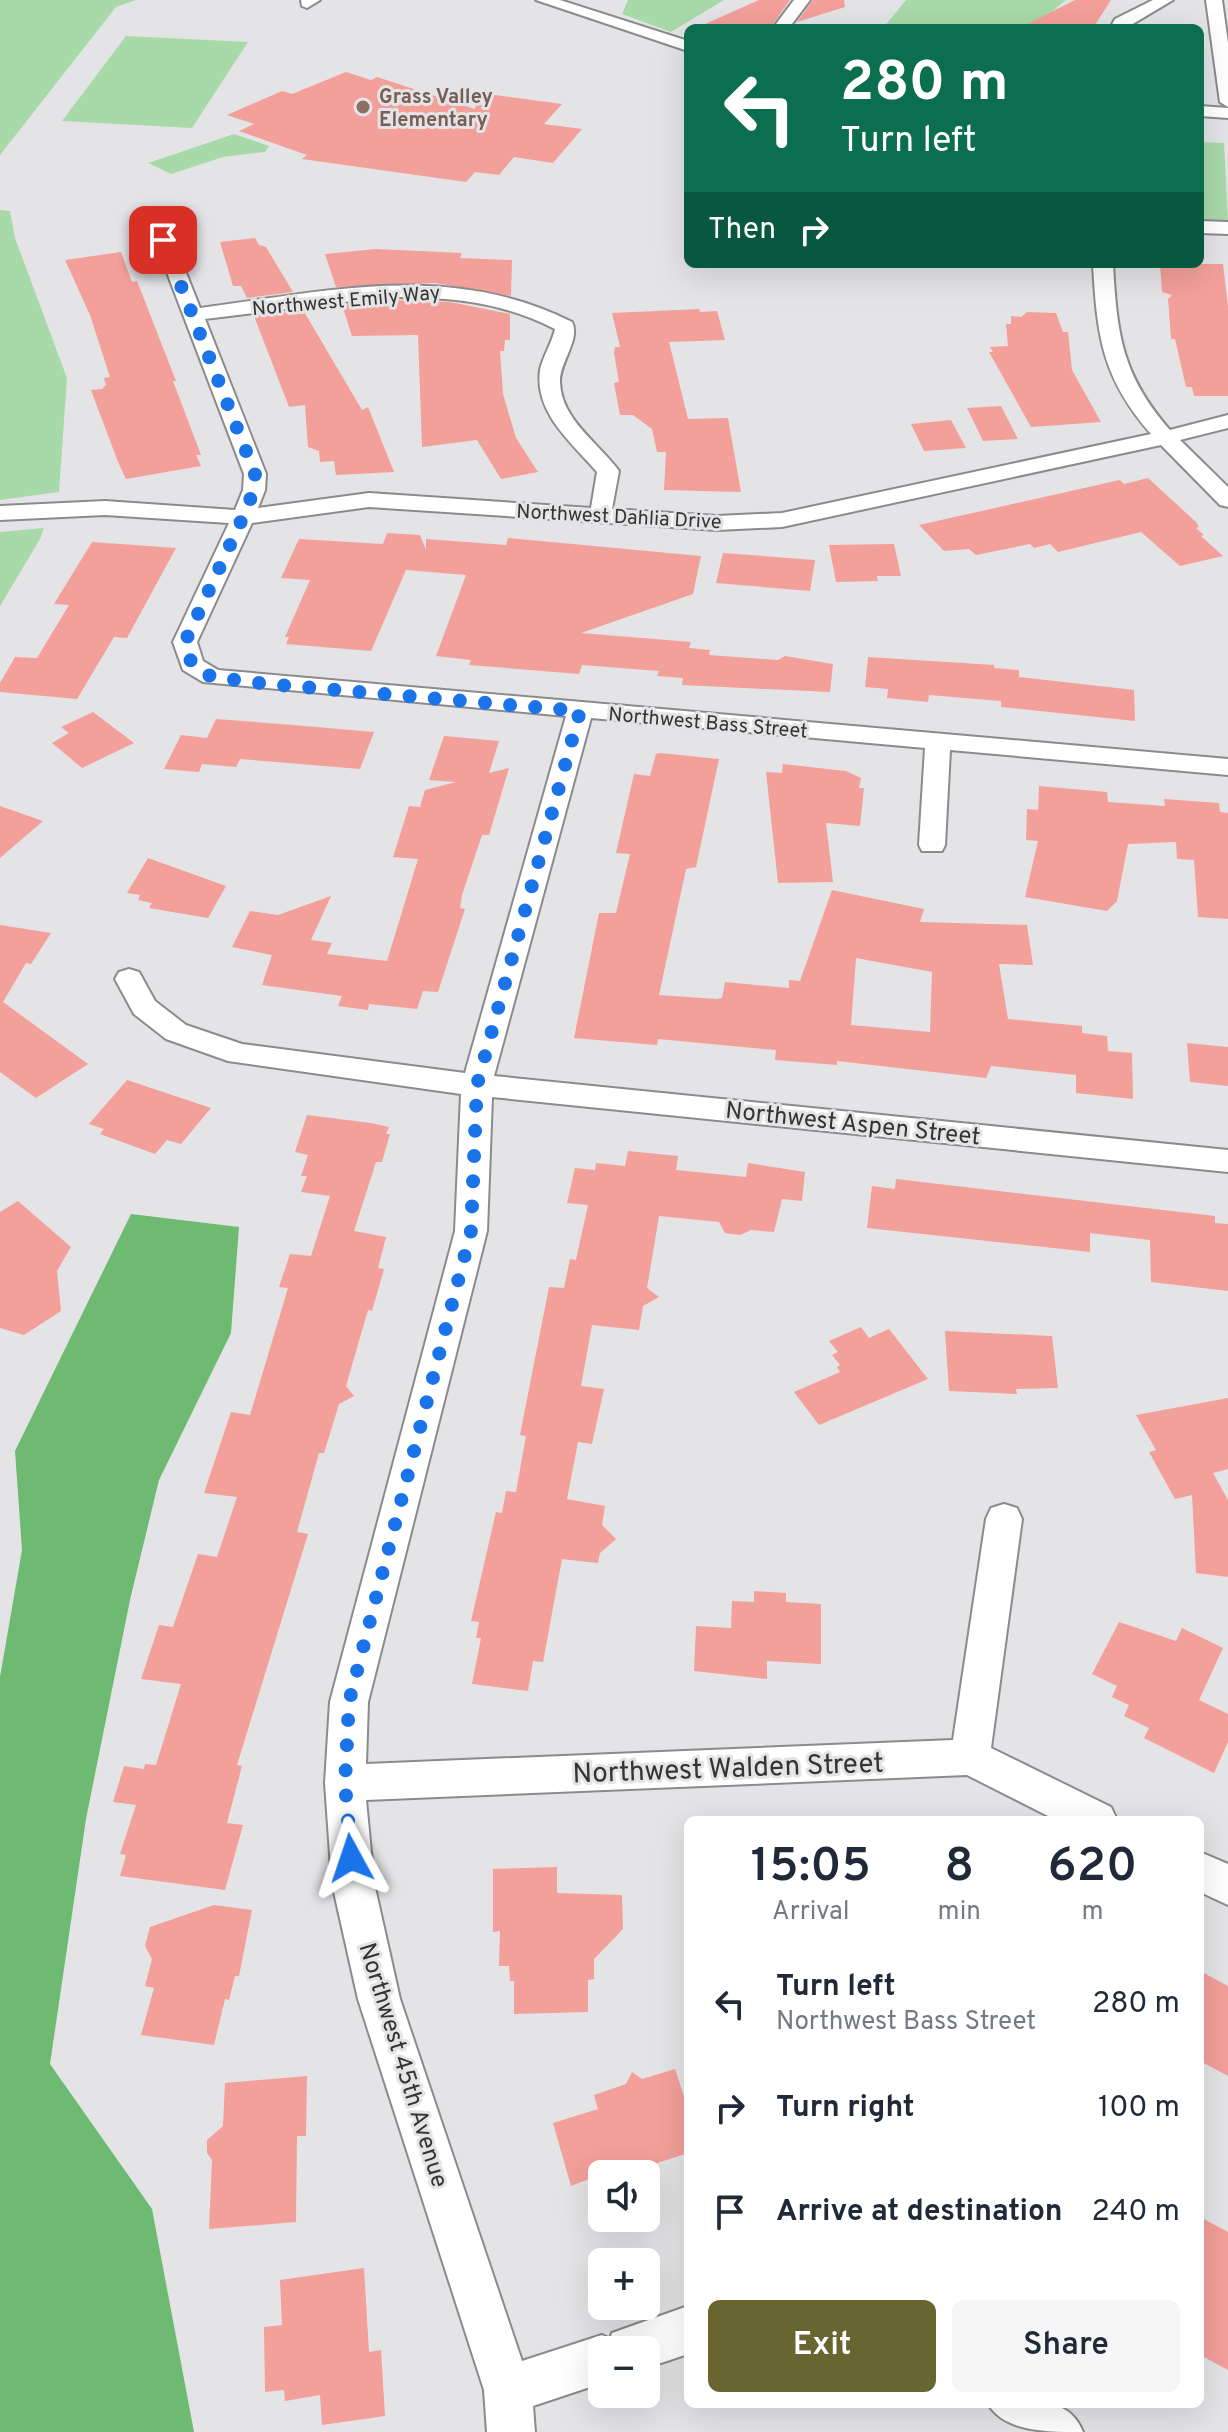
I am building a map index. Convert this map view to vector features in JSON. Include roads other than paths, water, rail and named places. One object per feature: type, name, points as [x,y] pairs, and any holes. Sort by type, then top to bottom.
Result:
[{"type":"street","points":[[544,0],[684,45]]},
{"type":"street","points":[[784,24],[802,0]]},
{"type":"street","points":[[1120,24],[1165,0]]},
{"type":"street","points":[[1214,0],[1228,102]]},
{"type":"street","points":[[1204,111],[1228,113]]},
{"type":"street","points":[[154,215],[255,474],[254,490],[243,517]]},
{"type":"street","points":[[1204,227],[1228,228]]},
{"type":"street","points":[[1103,268],[1108,330],[1115,364],[1129,394],[1228,500]]},
{"type":"street","name":"Northwest Emily Way","points":[[192,315],[375,293],[428,291],[468,292],[510,299],[542,311],[565,326],[564,341],[552,364],[548,388],[555,410],[608,471],[598,517]]},
{"type":"street","name":"Northwest Dahlia Drive","points":[[0,513],[105,508],[243,517],[369,500],[717,523],[782,520],[1168,437],[1228,421]]},
{"type":"street","name":"Northwest Bass Street","points":[[243,517],[185,642],[192,665],[212,677],[1228,767]]},
{"type":"street","name":"Northwest 45th Avenue","points":[[509,2411],[379,1999],[353,1883],[345,1783],[349,1702],[471,1231],[477,1085],[580,711]]},
{"type":"street","points":[[932,845],[938,741]]},
{"type":"street","name":"Northwest Aspen Street","points":[[129,979],[144,1007],[176,1032],[239,1054],[477,1085],[1228,1161]]},
{"type":"street","points":[[970,1757],[1004,1519]]},
{"type":"street","name":"Northwest Walden Street","points":[[345,1783],[970,1757],[1089,1816]]},
{"type":"street","points":[[1204,1873],[1228,1885]]},
{"type":"street","points":[[660,2339],[684,2331]]},
{"type":"street","points":[[509,2411],[588,2367]]},
{"type":"street","points":[[1019,2408],[1059,2432]]},
{"type":"place","name":"Grass Valley Elementary","points":[[363,107]]}]
